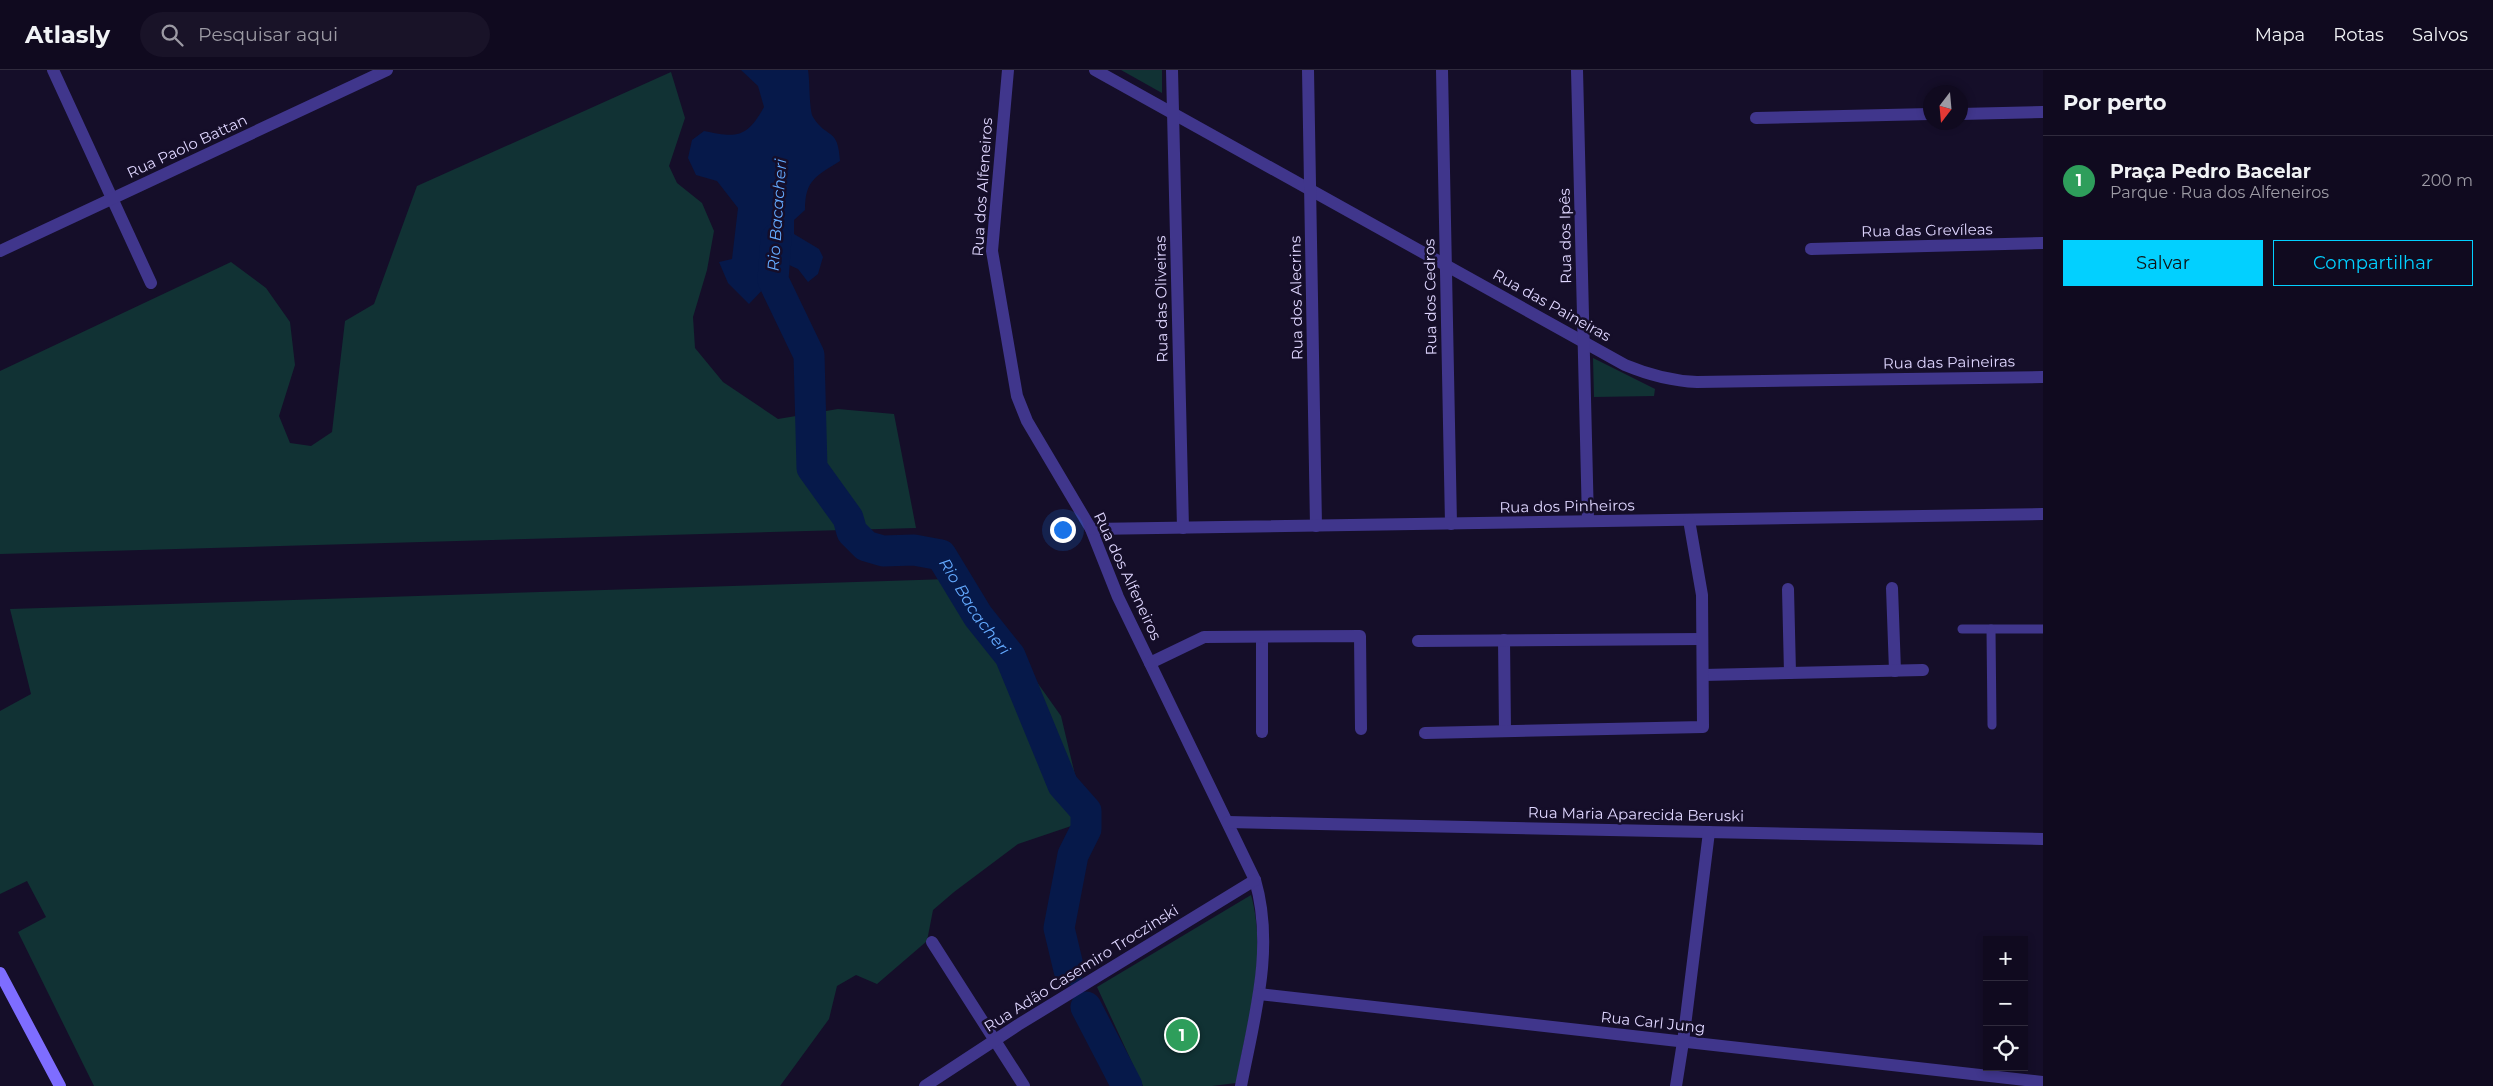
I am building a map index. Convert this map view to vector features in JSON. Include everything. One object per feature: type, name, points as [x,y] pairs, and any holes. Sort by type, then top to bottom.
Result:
[{"type":"main road","points":[[0,973],[60,1086]]},
{"type":"street","points":[[53,70],[151,283]]},
{"type":"street","name":"Rua Paolo Battan","points":[[0,251],[385,70]]},
{"type":"street","name":"Rua dos Alfeneiros","points":[[1008,70],[992,234],[995,279],[1021,408],[1091,529],[1118,598],[1255,880],[1262,904],[1264,931],[1258,994],[1241,1086]]},
{"type":"street","name":"Rua das Paineiras","points":[[1095,70],[1584,342],[1648,374],[1673,381],[2043,377]]},
{"type":"street","name":"Rua das Oliveiras","points":[[1172,70],[1183,528]]},
{"type":"street","name":"Rua dos Alecrins","points":[[1308,70],[1316,526]]},
{"type":"street","name":"Rua dos Cedros","points":[[1442,70],[1451,524]]},
{"type":"street","name":"Rua dos Ipês","points":[[1577,70],[1588,521]]},
{"type":"street","points":[[1968,114],[2043,112]]},
{"type":"street","points":[[1756,118],[1923,114]]},
{"type":"street","name":"Rua das Grevíleas","points":[[1811,248],[2043,243]]},
{"type":"street","name":"Rua dos Pinheiros","points":[[1091,529],[2043,514]]},
{"type":"street","points":[[1425,733],[1703,727],[1702,595],[1689,520]]},
{"type":"street","points":[[1892,588],[1894,671]]},
{"type":"street","points":[[1788,589],[1790,673]]},
{"type":"street","points":[[1150,663],[1204,637],[1360,636],[1361,729]]},
{"type":"street","points":[[1262,637],[1262,732]]},
{"type":"street","points":[[1418,641],[1702,639]]},
{"type":"street","points":[[1504,640],[1505,731]]},
{"type":"street","points":[[1703,675],[1923,670]]},
{"type":"street","name":"Rua Maria Aparecida Beruski","points":[[1228,822],[2043,839]]},
{"type":"street","points":[[1676,1086],[1684,1042],[1709,832]]},
{"type":"street","name":"Rua Adão Casemiro Troczinski","points":[[925,1086],[993,1040],[1255,880]]},
{"type":"street","points":[[932,942],[1024,1086]]},
{"type":"street","name":"Rua Carl Jung","points":[[1258,994],[2043,1082]]},
{"type":"lane","points":[[1962,629],[2043,629]]},
{"type":"lane","points":[[1991,629],[1992,725]]},
{"type":"green space","points":[[1121,70],[1162,70],[1162,93]]},
{"type":"green space","points":[[671,72],[685,118],[669,166],[677,183],[702,203],[714,231],[707,270],[693,317],[695,348],[723,382],[778,419],[838,409],[894,414],[916,528],[0,554],[0,371],[231,262],[266,288],[290,322],[295,365],[279,416],[290,443],[311,446],[332,432],[345,321],[374,304],[417,186]]},
{"type":"green space","points":[[1593,358],[1655,389],[1654,396],[1594,397]]},
{"type":"green space","points":[[949,579],[993,620],[1061,716],[1086,821],[1018,844],[954,892],[933,910],[927,941],[877,984],[856,975],[837,986],[829,1019],[780,1086],[94,1086],[18,932],[46,917],[27,881],[0,894],[0,711],[31,694],[10,609]]},
{"type":"green space","points":[[1251,895],[1256,918],[1257,965],[1250,1013],[1236,1083],[1212,1086],[1143,1086],[1097,987]]},
{"type":"water","points":[[741,70],[808,70],[813,117],[834,138],[839,150],[840,161],[818,175],[810,185],[807,192],[805,210],[794,220],[794,234],[819,249],[823,257],[818,274],[808,282],[798,269],[787,264],[749,304],[728,283],[719,262],[732,259],[738,208],[717,181],[696,175],[688,158],[692,140],[704,131],[733,135],[746,130],[758,117],[764,107],[758,86]]},
{"type":"waterway","name":"Rio Bacacheri","points":[[776,239],[773,280],[809,355],[812,468],[848,518],[852,532],[866,546],[883,551],[914,550],[941,555],[978,616],[1010,656],[1063,785],[1086,811],[1086,829],[1073,855],[1059,928],[1069,970]]},
{"type":"waterway","name":"Rio Bacacheri","points":[[1086,1007],[1127,1086]]},
{"type":"place","name":"Praça Pedro Bacelar","points":[[1182,1035]]}]
